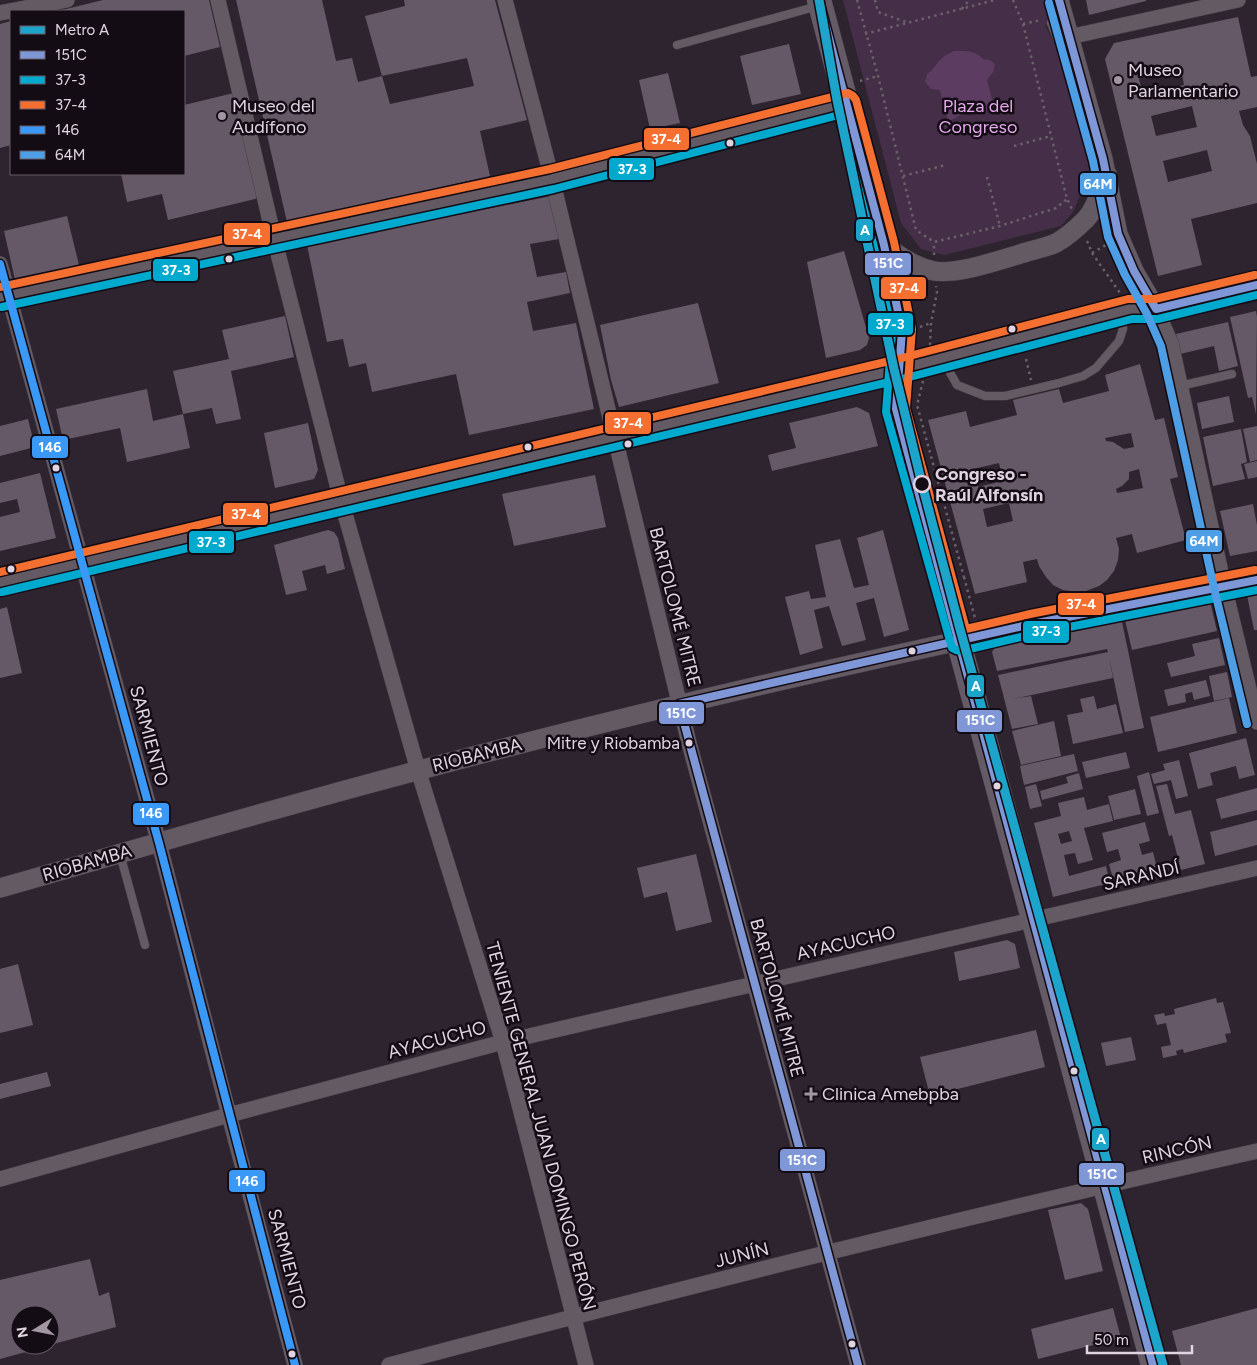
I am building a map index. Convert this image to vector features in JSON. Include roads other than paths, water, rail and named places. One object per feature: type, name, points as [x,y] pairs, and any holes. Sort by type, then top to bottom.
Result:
[{"type":"main road","points":[[820,3],[884,245],[902,331],[896,409],[969,638],[999,786],[1033,920],[1154,1365]]},
{"type":"main road","points":[[0,582],[900,369],[1127,310],[1156,308],[1257,285]]},
{"type":"street","points":[[15,10],[66,0]]},
{"type":"street","name":"TENIENTE GENERAL JUAN DOMINGO PERÓN","points":[[218,0],[274,238],[341,500],[418,770],[503,1042],[586,1365]]},
{"type":"street","name":"BARTOLOMÉ MITRE","points":[[504,0],[552,179],[680,704],[858,1365]]},
{"type":"street","points":[[1059,0],[1107,174],[1118,234],[1134,270],[1156,308],[1171,343],[1224,586],[1257,722]]},
{"type":"street","points":[[1069,37],[1238,0]]},
{"type":"street","points":[[4,296],[552,179],[846,103]]},
{"type":"street","points":[[884,245],[908,262],[934,271],[952,271],[1055,244],[1080,225],[1092,210],[1107,174]]},
{"type":"street","name":"SARMIENTO","points":[[0,264],[4,296],[82,563],[159,843],[296,1365]]},
{"type":"street","name":"RIOBAMBA","points":[[0,888],[418,770],[680,704],[969,638],[1257,580]]},
{"type":"street","name":"SARANDÍ","points":[[1033,920],[1257,868]]},
{"type":"street","name":"AYACUCHO","points":[[0,1179],[229,1115],[503,1042],[1033,920]]},
{"type":"street","name":"RINCÓN","points":[[1105,1185],[1257,1151]]},
{"type":"street","name":"JUNÍN","points":[[389,1365],[573,1316],[1105,1185]]},
{"type":"lane","points":[[677,45],[820,3]]},
{"type":"lane","points":[[1051,23],[1061,48],[1079,68]]},
{"type":"lane","points":[[936,360],[957,385],[974,393],[985,396],[1005,396],[1034,390],[1083,376],[1096,368],[1119,341],[1127,310]]},
{"type":"lane","points":[[1180,386],[1232,374]]},
{"type":"lane","points":[[120,854],[145,945]]},
{"type":"metro line","name":"A","points":[[819,0],[837,100],[894,369],[922,484],[960,629],[1163,1365]]},
{"type":"place","name":"Museo Parlamentario","points":[[1118,80]]},
{"type":"place","name":"Museo del Audífono","points":[[222,116]]},
{"type":"place","name":"Congreso - Raúl Alfonsín","points":[[922,484]]},
{"type":"place","name":"Mitre y Riobamba","points":[[689,743]]},
{"type":"place","name":"Clinica Amebpba","points":[[811,1094]]},
{"type":"park label","name":"Plaza del Congreso","points":[[978,116]]}]
